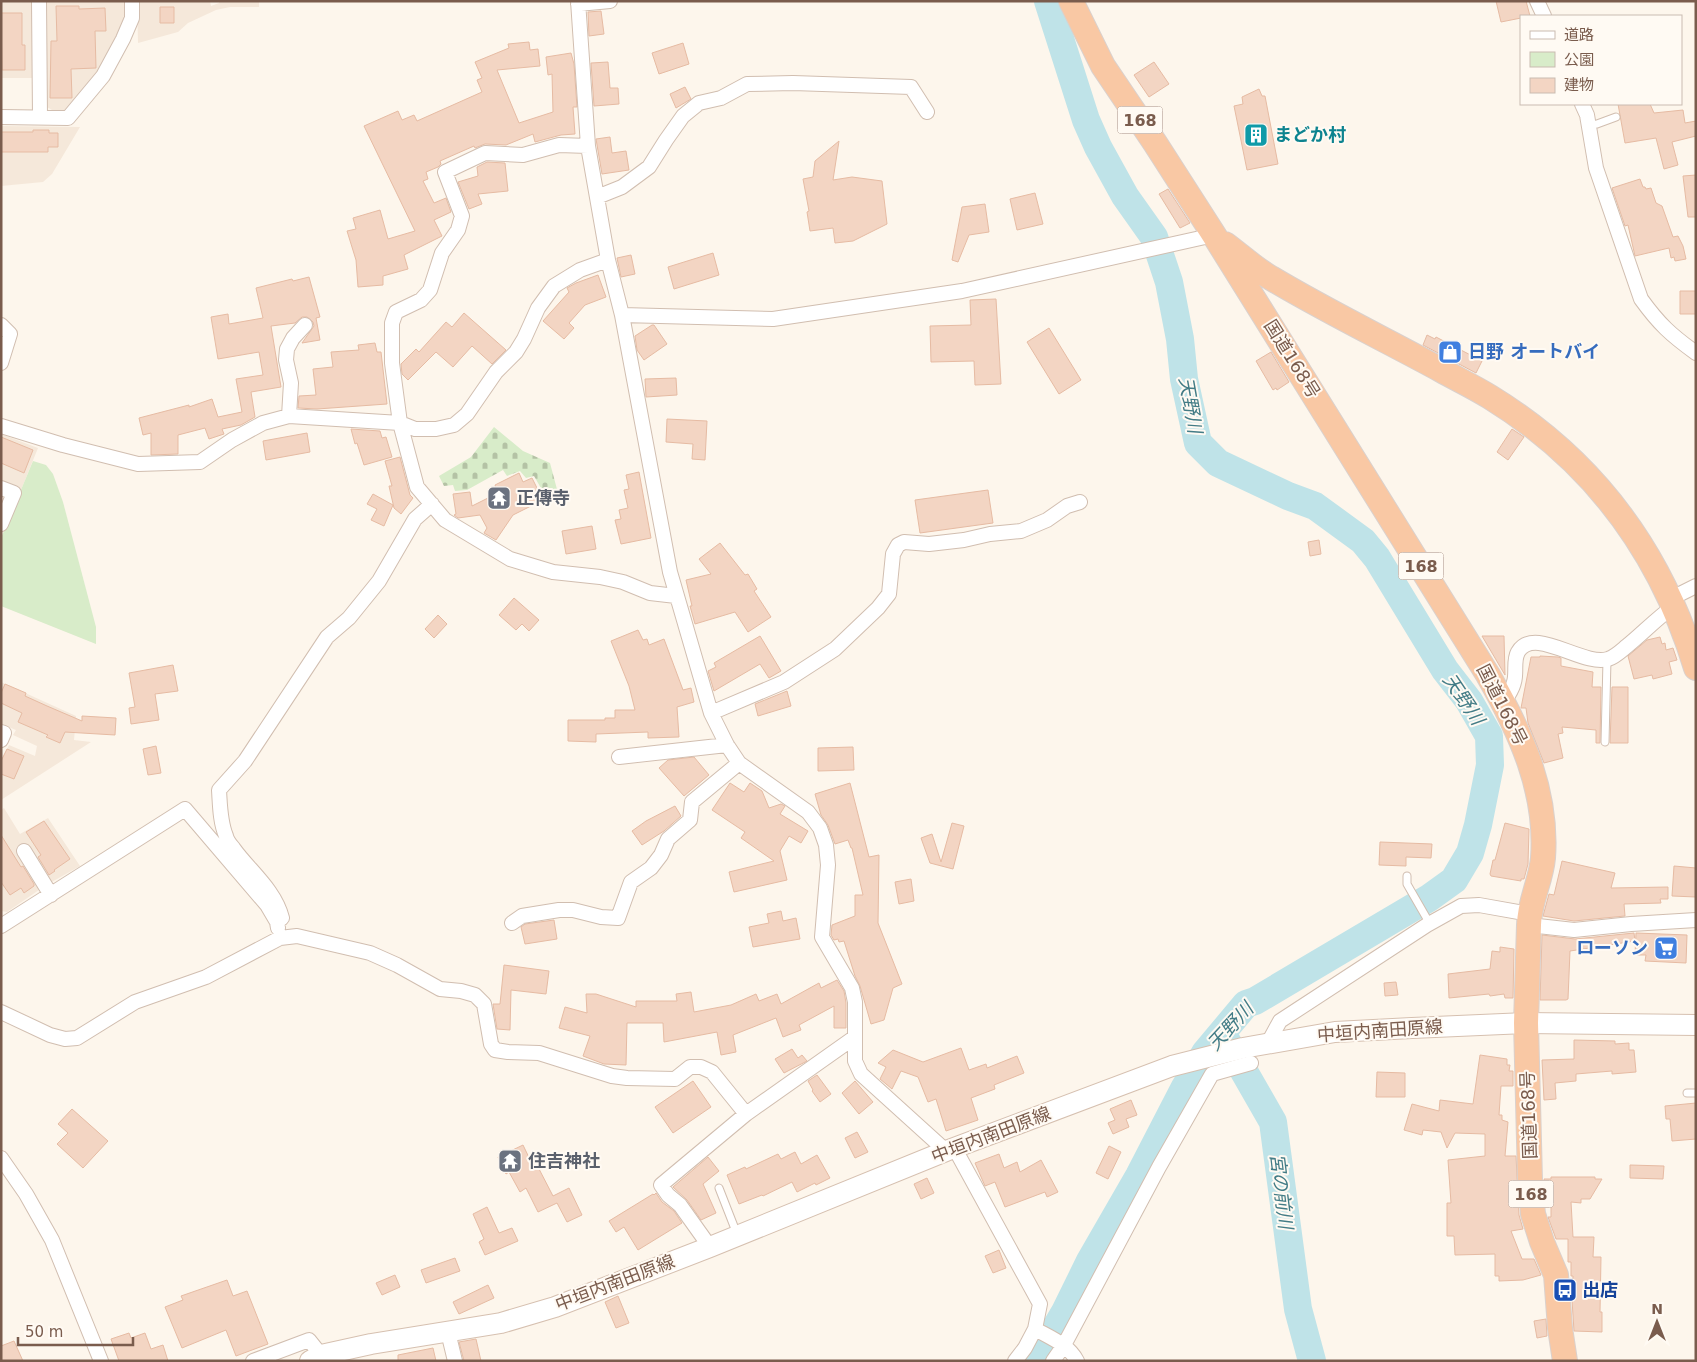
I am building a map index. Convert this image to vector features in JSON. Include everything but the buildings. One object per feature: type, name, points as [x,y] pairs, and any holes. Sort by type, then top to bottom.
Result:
[{"type":"highway","name":"国道168号","points":[[1071,1],[1103,66],[1155,143],[1424,570],[1504,703],[1528,754],[1537,789],[1543,825],[1543,859],[1529,919],[1526,1023],[1530,1180],[1533,1214],[1556,1275],[1560,1328],[1565,1361]]},
{"type":"highway","name":"国道168号","points":[[1213,235],[1269,277],[1481,392],[1525,420],[1584,471],[1609,499],[1636,536],[1656,569],[1688,641],[1696,668]]},
{"type":"main road","name":"中垣内南田原線","points":[[315,1358],[371,1344],[501,1323],[555,1307],[951,1150],[1172,1066],[1244,1056],[1268,1043],[1334,1032],[1526,1023],[1696,1026]]},
{"type":"street","points":[[39,1],[40,116]]},
{"type":"street","points":[[1,117],[40,116],[68,118],[103,76],[132,18],[132,1]]},
{"type":"street","points":[[610,1],[578,2],[588,146],[608,260],[622,315],[676,596],[711,713],[727,745],[740,763],[808,812],[820,828],[826,845],[828,864],[822,936],[852,988],[855,1002],[855,1061],[861,1074],[951,1150],[1040,1304],[1035,1329],[1025,1348],[1015,1361]]},
{"type":"street","points":[[1537,1],[1544,15]]},
{"type":"street","points":[[597,197],[622,187],[649,167],[683,116],[699,103],[721,98],[747,84],[793,83],[911,87],[927,112]]},
{"type":"street","points":[[1582,105],[1596,168],[1641,299],[1668,333],[1696,353]]},
{"type":"street","points":[[588,146],[559,145],[523,155],[485,153],[445,172],[462,216],[458,230],[442,253],[430,290],[421,300],[396,312],[392,323],[392,363],[400,423],[417,488],[446,520],[510,559],[553,572],[600,577],[623,582],[650,593],[676,596]]},
{"type":"street","points":[[622,315],[773,319],[962,291],[1213,235]]},
{"type":"street","points":[[1,426],[63,445],[138,464],[200,462],[232,440],[263,423],[289,416],[400,423],[415,429],[436,429],[454,425],[467,414],[496,372],[516,352],[538,308],[554,286],[580,270],[608,260]]},
{"type":"street","points":[[1,325],[10,334],[1,363]]},
{"type":"street","points":[[289,416],[291,383],[286,360],[287,349],[293,338],[305,325]]},
{"type":"street","points":[[1,488],[14,493],[1,524]]},
{"type":"street","points":[[711,713],[784,682],[834,649],[878,608],[889,594],[893,554],[898,545],[904,542],[929,544],[1021,531],[1047,520],[1068,506],[1080,502]]},
{"type":"street","points":[[278,922],[282,918],[279,906],[226,837],[222,822],[219,790],[245,761],[327,637],[349,618],[379,581],[415,519],[432,504]]},
{"type":"street","points":[[1504,703],[1514,682],[1518,652],[1525,645],[1534,642],[1540,643],[1578,656],[1594,660],[1607,660],[1619,653],[1672,602],[1696,586]]},
{"type":"street","points":[[1,732],[4,733],[1,740]]},
{"type":"street","points":[[618,757],[727,745]]},
{"type":"street","points":[[512,923],[522,916],[559,910],[573,910],[601,917],[618,918],[631,882],[651,868],[661,855],[668,839],[690,820],[692,802],[740,763]]},
{"type":"street","points":[[1,926],[185,809],[267,905],[278,922],[280,938]]},
{"type":"street","points":[[24,851],[51,895]]},
{"type":"street","points":[[1268,1043],[1280,1021],[1427,921],[1461,906],[1479,905],[1574,930],[1696,920]]},
{"type":"street","points":[[1,1012],[50,1035],[65,1039],[78,1038],[135,1002],[206,977],[280,938],[297,936],[370,953],[397,965],[440,989],[462,991],[475,995],[484,1004],[491,1044],[495,1050],[539,1053],[612,1076],[627,1078],[675,1080],[690,1067],[701,1067],[712,1072],[746,1114]]},
{"type":"street","points":[[710,1247],[680,1204],[668,1195],[661,1185],[746,1114],[855,1037]]},
{"type":"street","points":[[1053,1361],[1064,1345],[1159,1166],[1212,1074],[1244,1056]]},
{"type":"street","points":[[1,1158],[26,1194],[52,1240],[100,1361]]},
{"type":"street","points":[[1035,1329],[1064,1345],[1074,1354],[1078,1361]]},
{"type":"street","points":[[448,1332],[454,1361]]},
{"type":"street","points":[[253,1361],[309,1340],[315,1358]]},
{"type":"lane","points":[[1588,125],[1597,124],[1616,117]]},
{"type":"lane","points":[[1605,742],[1607,660]]},
{"type":"lane","points":[[1407,876],[1410,892],[1427,921]]},
{"type":"lane","points":[[1687,1093],[1696,1093]]},
{"type":"lane","points":[[719,1188],[737,1236]]},
{"type":"shaded area","points":[[1,1],[32,1],[32,78],[1,78]]},
{"type":"shaded area","points":[[47,1],[125,1],[125,26],[96,74],[67,111],[52,110],[47,107]]},
{"type":"shaded area","points":[[137,1],[210,1],[211,6],[219,3],[219,1],[259,1],[259,7],[230,7],[216,10],[188,23],[178,32],[138,43]]},
{"type":"shaded area","points":[[1,126],[80,127],[52,174],[43,182],[1,186]]},
{"type":"shaded area","points":[[1,434],[38,448],[21,490],[1,481]]},
{"type":"shaded area","points":[[1,682],[76,716],[74,740],[91,742],[1,800],[1,763],[9,745],[35,756],[37,746],[13,735],[16,730],[1,724]]},
{"type":"shaded area","points":[[4,808],[20,834],[48,818],[80,866],[50,883],[39,886],[39,890],[7,912],[1,911],[1,810]]},
{"type":"green space","points":[[494,427],[523,451],[550,463],[558,493],[546,497],[534,476],[526,478],[520,471],[507,476],[503,470],[467,490],[455,491],[453,485],[444,486],[439,476],[471,457]]},
{"type":"green space","points":[[33,461],[46,465],[53,474],[63,502],[96,627],[96,644],[1,606],[1,538]]},
{"type":"waterway","name":"天野川","points":[[1036,1361],[1065,1312],[1090,1261],[1139,1176],[1185,1087],[1205,1053],[1246,1004],[1255,1001],[1429,898],[1454,880],[1470,853],[1478,825],[1490,765],[1489,736],[1469,701],[1445,670],[1377,558],[1363,541],[1315,506],[1288,496],[1218,463],[1198,443],[1184,379],[1180,339],[1169,282],[1154,237],[1125,196],[1098,147],[1086,120],[1048,1]]},
{"type":"waterway","name":"宮の前川","points":[[1226,1040],[1273,1122],[1298,1309],[1312,1361]]},
{"type":"place","name":"まどか村","points":[[1256,135]]},
{"type":"place","name":"日野 オートバイ","points":[[1450,352]]},
{"type":"place","name":"正傳寺","points":[[499,498]]},
{"type":"place","name":"ローソン","points":[[1666,948]]},
{"type":"place","name":"住吉神社","points":[[510,1161]]},
{"type":"place","name":"出店","points":[[1565,1290]]}]
